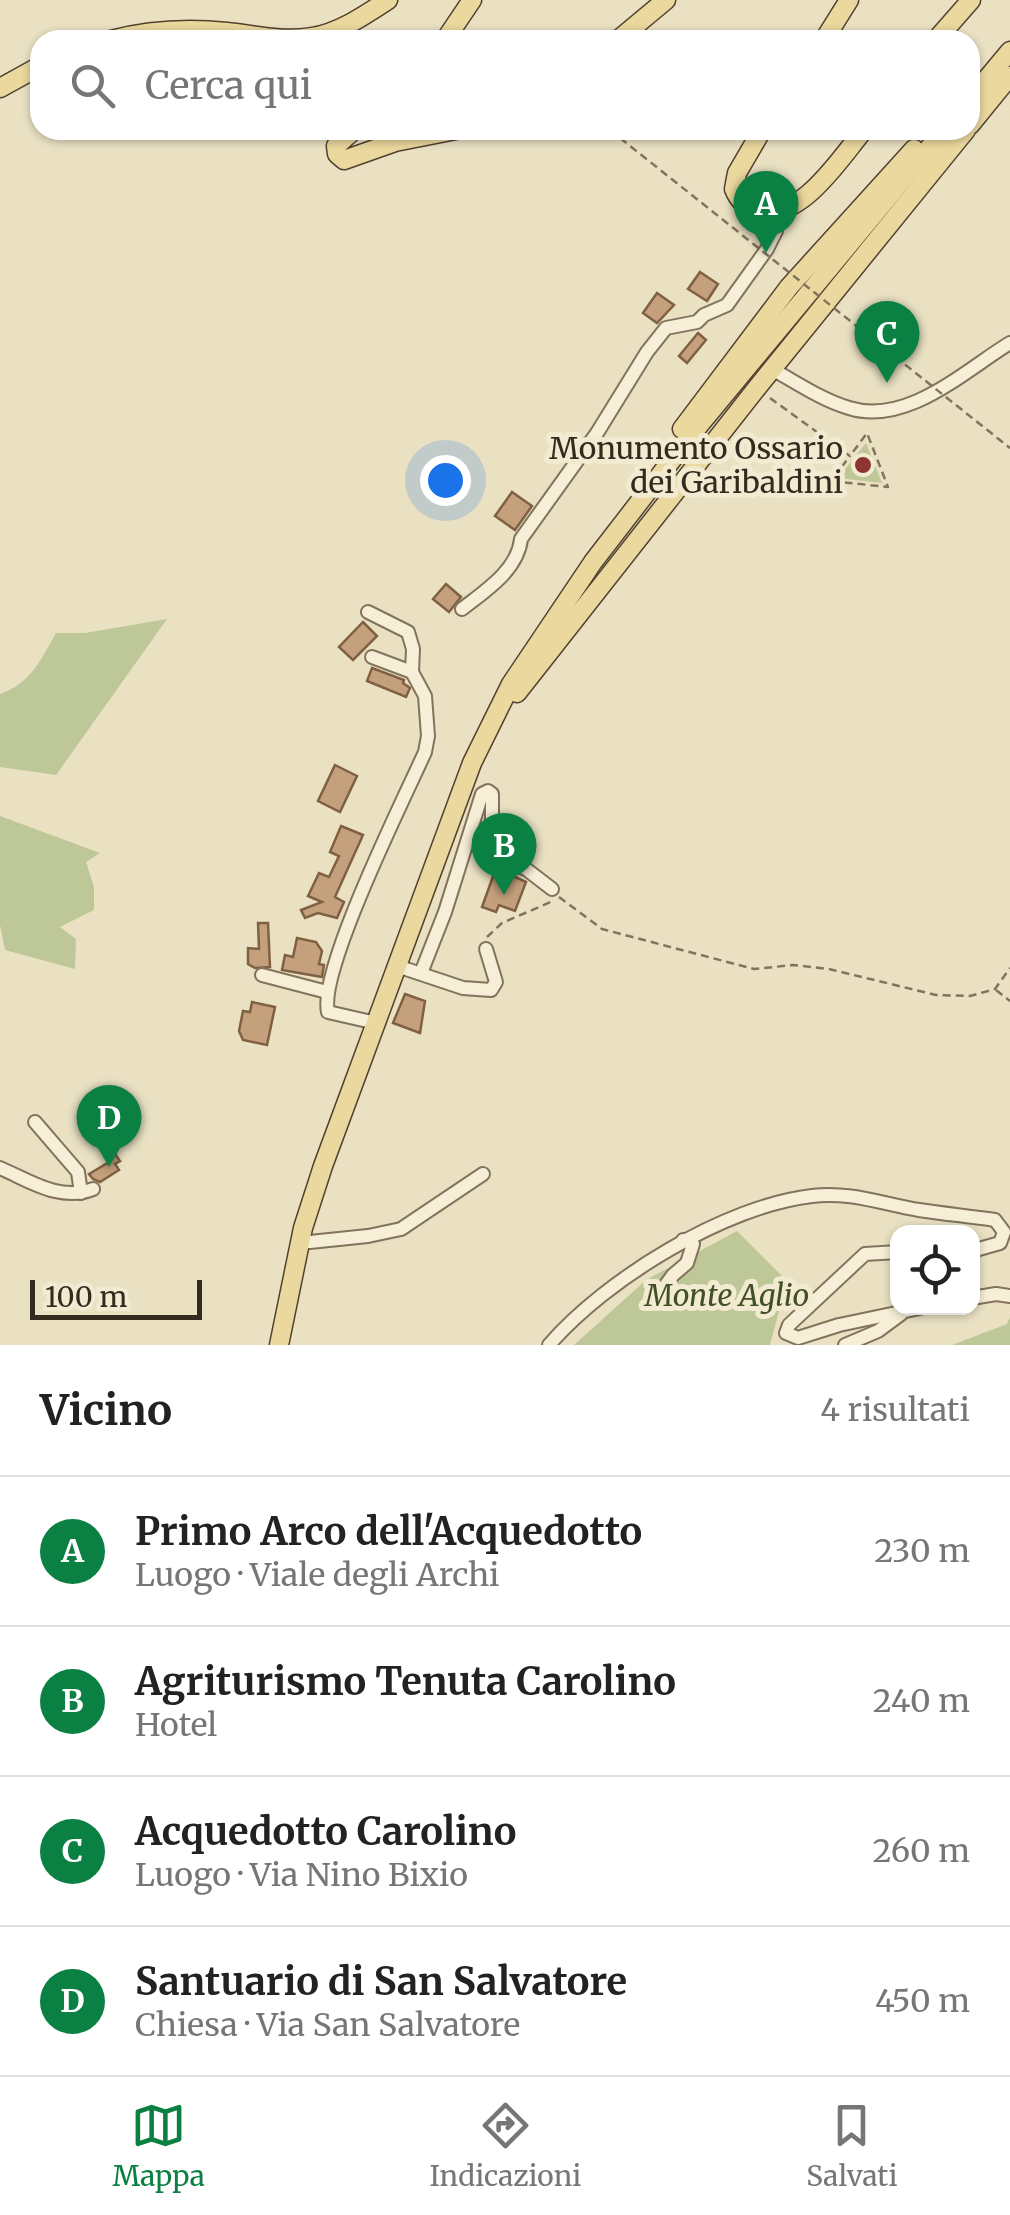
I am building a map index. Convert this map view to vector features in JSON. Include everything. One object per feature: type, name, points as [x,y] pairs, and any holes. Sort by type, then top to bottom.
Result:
[{"type":"main road","points":[[331,30],[388,0]]},
{"type":"main road","points":[[452,30],[472,0]]},
{"type":"main road","points":[[630,30],[666,0]]},
{"type":"main road","points":[[830,30],[849,0]]},
{"type":"main road","points":[[945,30],[971,0]]},
{"type":"main road","points":[[980,78],[1010,49]]},
{"type":"main road","points":[[980,86],[1010,49]]},
{"type":"main road","points":[[0,88],[30,72]]},
{"type":"main road","points":[[980,113],[1010,77]]},
{"type":"main road","points":[[343,140],[336,146],[344,160],[405,140]]},
{"type":"main road","points":[[756,140],[736,173],[734,189],[747,206],[775,212],[794,206],[820,184],[856,140]]},
{"type":"main road","points":[[279,1345],[300,1243],[323,1166],[472,763],[511,684],[674,440],[789,287],[922,140]]},
{"type":"main road","points":[[593,562],[702,422],[936,140]]},
{"type":"main road","points":[[490,729],[756,388],[958,140]]},
{"type":"street","points":[[462,610],[497,581],[520,552],[521,539],[598,433],[666,328],[696,322],[727,305],[767,249],[776,231],[775,212]]},
{"type":"street","points":[[772,369],[840,405],[865,412],[886,412],[932,392],[1003,352],[1010,343]]},
{"type":"street","points":[[368,612],[408,632],[413,649],[412,672],[425,696],[428,736],[426,752],[350,920],[327,992],[328,1012],[376,1023]]},
{"type":"street","points":[[372,658],[412,672]]},
{"type":"street","points":[[420,973],[445,912],[482,794],[492,794],[495,856],[526,869],[556,893]]},
{"type":"street","points":[[397,966],[463,988],[490,990],[496,982],[486,948]]},
{"type":"street","points":[[262,975],[327,992]]},
{"type":"street","points":[[0,1168],[48,1190],[87,1191],[78,1172],[35,1122]]},
{"type":"street","points":[[300,1243],[401,1229],[484,1174]]},
{"type":"street","points":[[548,1345],[613,1288],[682,1240],[772,1204],[814,1195],[860,1197],[1004,1223],[1000,1243],[980,1249]]},
{"type":"street","points":[[656,1300],[692,1254],[693,1244],[682,1240]]},
{"type":"street","points":[[890,1252],[865,1254],[800,1314],[786,1333],[798,1338],[890,1314]]},
{"type":"street","points":[[980,1297],[1010,1296]]},
{"type":"street","points":[[844,1345],[903,1315]]},
{"type":"path","points":[[623,140],[1010,448]]},
{"type":"path","points":[[756,388],[850,456]]},
{"type":"path","points":[[868,432],[888,487],[831,481],[850,456],[868,432]]},
{"type":"path","points":[[486,948],[492,930],[556,893],[602,929],[754,969],[794,965],[828,969],[936,995],[970,996],[995,989],[1010,968]]},
{"type":"path","points":[[995,989],[1010,1000]]},
{"type":"green space","points":[[866,443],[882,483],[838,478]]},
{"type":"green space","points":[[167,619],[56,775],[0,767],[0,694],[27,677],[56,633],[85,633]]},
{"type":"green space","points":[[0,816],[100,853],[86,862],[94,887],[94,910],[60,927],[76,939],[75,969],[5,950],[0,925]]},
{"type":"green space","name":"Monte Aglio","points":[[737,1231],[787,1281],[770,1345],[574,1345],[646,1280]]},
{"type":"green space","points":[[1010,1317],[1010,1345],[952,1345],[1007,1324]]},
{"type":"building","points":[[700,272],[718,284],[707,301],[688,289]]},
{"type":"building","points":[[657,293],[674,305],[657,323],[643,313]]},
{"type":"building","points":[[698,333],[706,340],[687,363],[679,356]]},
{"type":"building","points":[[512,492],[532,506],[515,530],[495,516]]},
{"type":"building","points":[[446,584],[461,597],[449,612],[433,599]]},
{"type":"building","points":[[363,622],[377,636],[353,660],[339,647]]},
{"type":"building","points":[[372,668],[404,680],[410,688],[406,697],[367,681]]},
{"type":"building","points":[[335,765],[357,776],[340,812],[318,801]]},
{"type":"building","points":[[341,826],[363,835],[335,897],[344,902],[337,918],[318,913],[305,918],[301,910],[322,902],[308,896],[319,873],[329,877],[339,856],[330,852]]},
{"type":"building","points":[[496,868],[526,882],[515,911],[499,905],[496,912],[482,907]]},
{"type":"building","points":[[258,923],[268,923],[270,967],[255,968],[248,964],[248,948],[259,949]]},
{"type":"building","points":[[297,938],[316,942],[322,951],[322,977],[282,970],[285,955],[293,957]]},
{"type":"building","points":[[405,994],[425,1001],[420,1033],[393,1023]]},
{"type":"building","points":[[252,1002],[275,1007],[267,1045],[243,1040],[239,1031],[243,1011],[250,1012]]},
{"type":"building","points":[[113,1151],[120,1161],[115,1164],[119,1170],[100,1182],[93,1179],[89,1174],[109,1162],[105,1156]]},
{"type":"place","name":"Primo Arco dell'Acquedotto","points":[[766,253]]},
{"type":"place","name":"Acquedotto Carolino","points":[[887,383]]},
{"type":"place","name":"Monumento Ossario dei Garibaldini","points":[[863,465]]},
{"type":"place","name":"Agriturismo Tenuta Carolino","points":[[504,895]]},
{"type":"place","name":"Santuario di San Salvatore","points":[[109,1167]]}]
